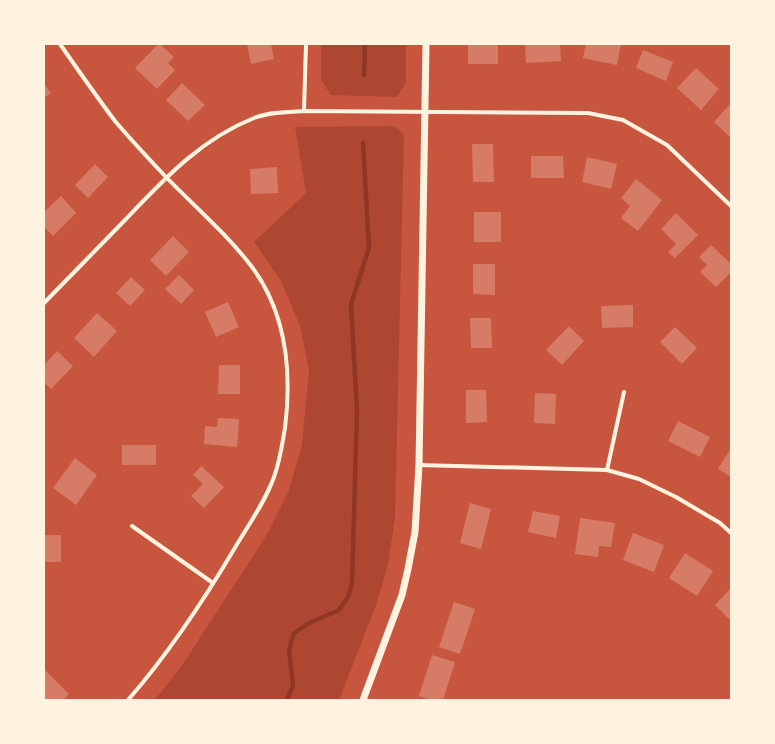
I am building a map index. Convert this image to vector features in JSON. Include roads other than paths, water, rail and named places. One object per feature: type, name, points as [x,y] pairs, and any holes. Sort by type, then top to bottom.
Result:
[{"type":"street","points":[[60,44],[116,122],[231,243],[252,268],[271,299],[280,327],[286,354],[288,404],[281,453],[274,478],[262,502],[213,584],[158,666],[128,700]]},
{"type":"street","points":[[304,110],[306,44]]},
{"type":"street","points":[[363,700],[402,595],[415,532],[419,465],[426,44]]},
{"type":"street","points":[[44,303],[167,177],[196,151],[230,129],[255,118],[304,110],[588,113],[623,120],[668,145],[731,206]]},
{"type":"street","points":[[607,470],[624,392]]},
{"type":"street","points":[[419,465],[607,470],[639,479],[676,497],[720,523],[731,533]]},
{"type":"street","points":[[132,526],[213,584]]},
{"type":"waterway","points":[[364,75],[365,44]]},
{"type":"waterway","points":[[287,700],[293,686],[289,650],[294,633],[309,623],[339,610],[348,597],[352,583],[357,411],[351,304],[369,248],[363,143]]}]
